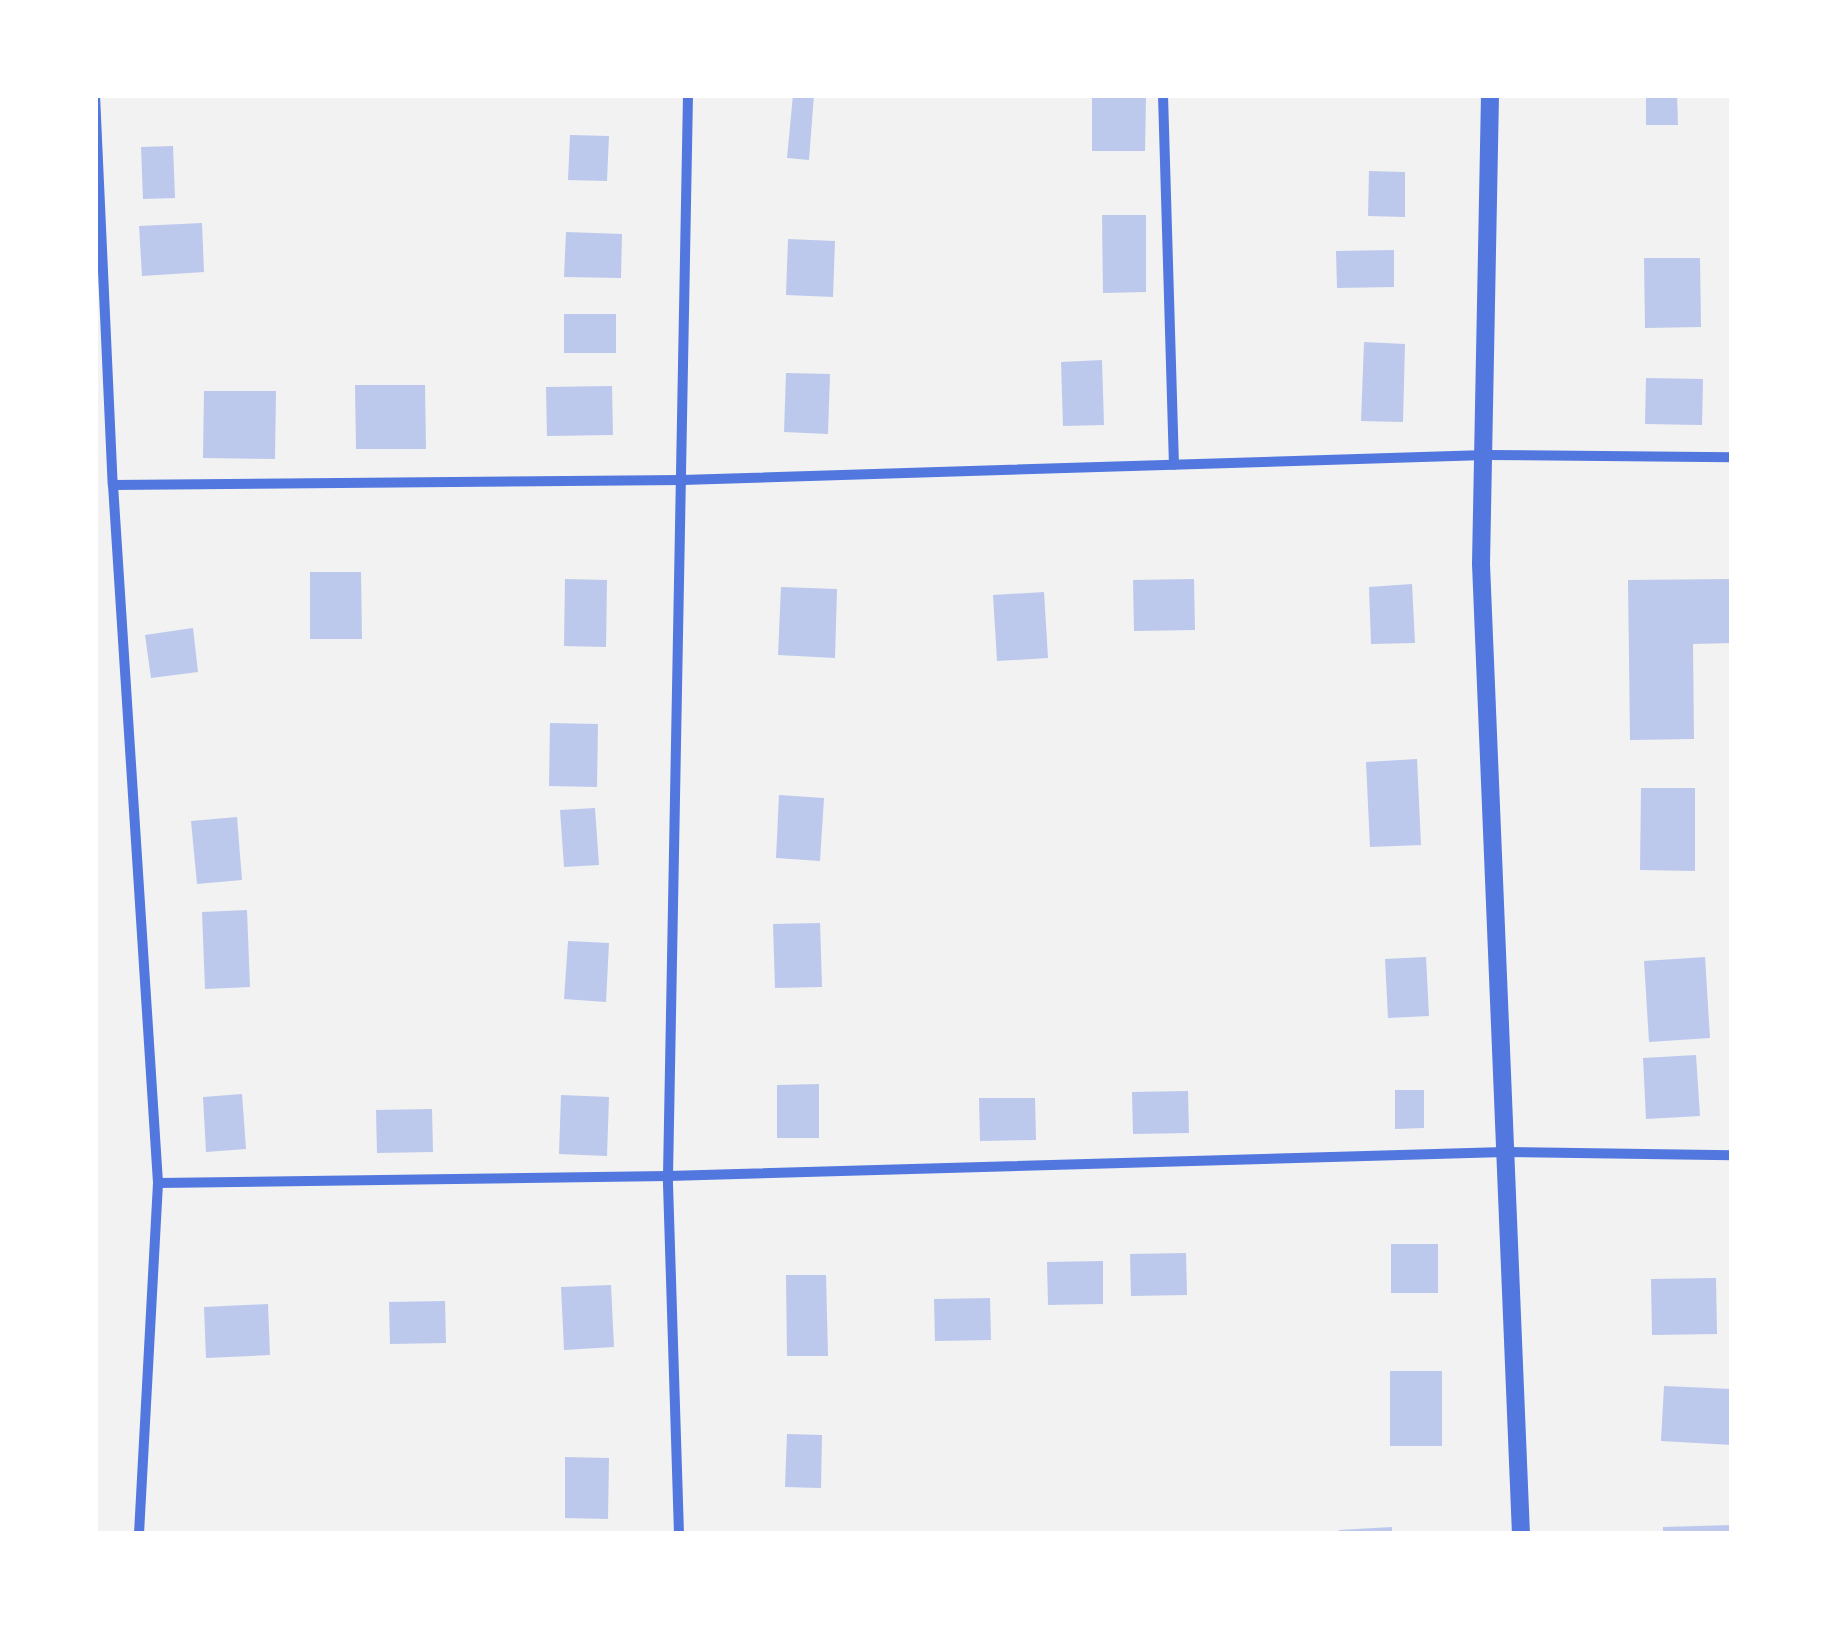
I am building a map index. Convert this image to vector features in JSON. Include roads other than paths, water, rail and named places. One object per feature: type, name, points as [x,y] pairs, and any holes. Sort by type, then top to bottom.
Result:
[{"type":"street","points":[[95,95],[113,485],[158,1183],[139,1534]]},
{"type":"street","points":[[679,1534],[668,1176],[688,95]]},
{"type":"street","points":[[1163,95],[1174,465]]},
{"type":"street","points":[[1490,95],[1481,564],[1520,1534]]},
{"type":"street","points":[[113,485],[682,480],[1486,455],[1732,457]]},
{"type":"street","points":[[158,1183],[668,1176],[1505,1152],[1732,1155]]}]
